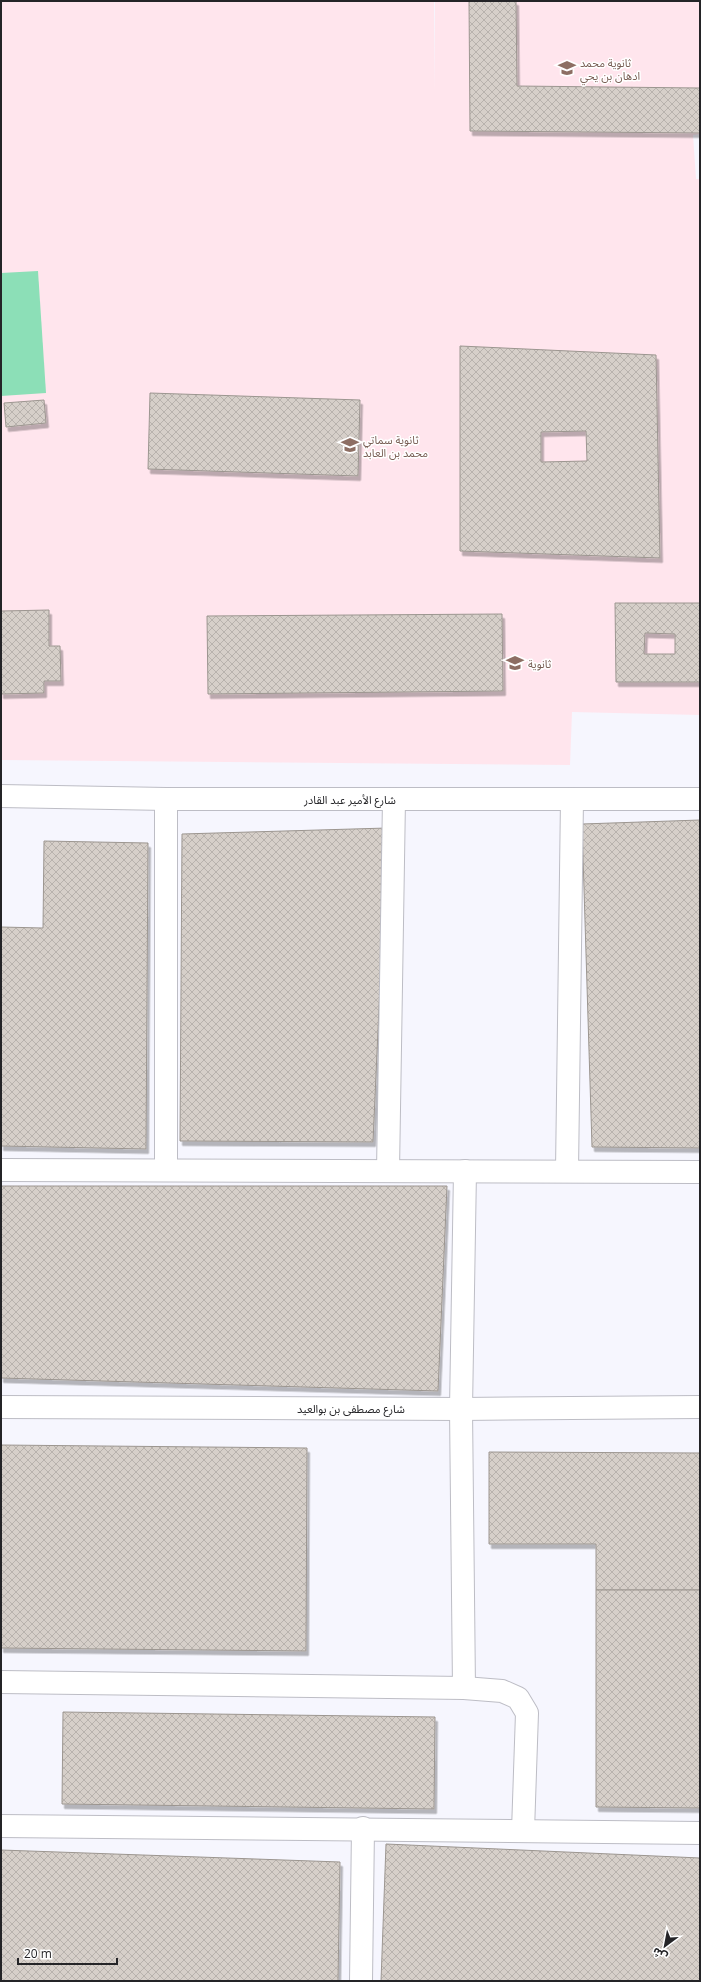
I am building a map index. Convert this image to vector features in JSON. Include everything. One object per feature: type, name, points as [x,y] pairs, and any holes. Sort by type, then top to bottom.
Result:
[{"type":"street","name":"شارع الأمير عبد القادر","points":[[1,796],[166,799],[700,799]]},
{"type":"street","points":[[388,1171],[394,798]]},
{"type":"street","points":[[166,799],[166,1170]]},
{"type":"street","points":[[567,1171],[572,799]]},
{"type":"street","points":[[1,1170],[700,1172]]},
{"type":"street","points":[[464,1688],[461,1409],[465,1171]]},
{"type":"street","name":"شارع مصطفى بن بوالعيد","points":[[1,1407],[461,1409],[700,1407]]},
{"type":"street","points":[[1,1682],[464,1688],[502,1691],[518,1698],[527,1713],[523,1831]]},
{"type":"street","points":[[1,1826],[363,1828],[700,1833]]},
{"type":"street","points":[[361,1981],[363,1828]]},
{"type":"shaded area","name":"ثانوية سماتي محمد بن العابد","points":[[1,1],[434,1],[434,92],[435,1],[700,1],[700,134],[693,135],[696,179],[700,179],[700,715],[572,712],[570,765],[1,760]]},
{"type":"green space","points":[[38,271],[46,393],[1,396],[1,273]]},
{"type":"building","points":[[469,1],[516,1],[517,86],[700,88],[700,133],[470,131]]},
{"type":"building","points":[[460,346],[656,355],[660,558],[460,551]],"holes":[[[586,431],[587,461],[541,462],[541,432]]]},
{"type":"building","points":[[150,393],[360,400],[358,476],[148,469]]},
{"type":"building","points":[[44,400],[46,423],[6,427],[4,403]]},
{"type":"building","points":[[615,603],[700,603],[700,682],[616,682]],"holes":[[[645,633],[675,634],[675,654],[644,654]]]},
{"type":"building","points":[[49,610],[49,646],[60,646],[61,681],[44,681],[44,693],[1,694],[1,611]]},
{"type":"building","points":[[502,614],[503,691],[208,694],[207,616]]},
{"type":"building","points":[[700,820],[700,1148],[592,1147],[582,824]]},
{"type":"building","points":[[387,828],[373,1142],[180,1141],[182,834]]},
{"type":"building","points":[[44,841],[148,843],[146,1149],[1,1146],[1,927],[43,928]]},
{"type":"building","points":[[1,1186],[447,1186],[438,1391],[1,1378]]},
{"type":"building","points":[[1,1445],[307,1448],[306,1651],[1,1648]]},
{"type":"building","points":[[489,1452],[700,1453],[700,1590],[596,1590],[596,1544],[489,1544]]},
{"type":"building","points":[[596,1590],[700,1590],[700,1808],[596,1807]]},
{"type":"building","points":[[63,1712],[435,1717],[434,1809],[62,1804]]},
{"type":"building","points":[[386,1844],[700,1858],[700,1981],[381,1981]]},
{"type":"building","points":[[1,1850],[340,1862],[338,1981],[1,1981]]},
{"type":"place","name":"ثانوية محمد ادهان بن يحي","points":[[567,68]]},
{"type":"place","name":"ثانوية سماتي محمد بن العابد","points":[[350,445]]},
{"type":"place","name":"ثانوية","points":[[515,663]]}]
